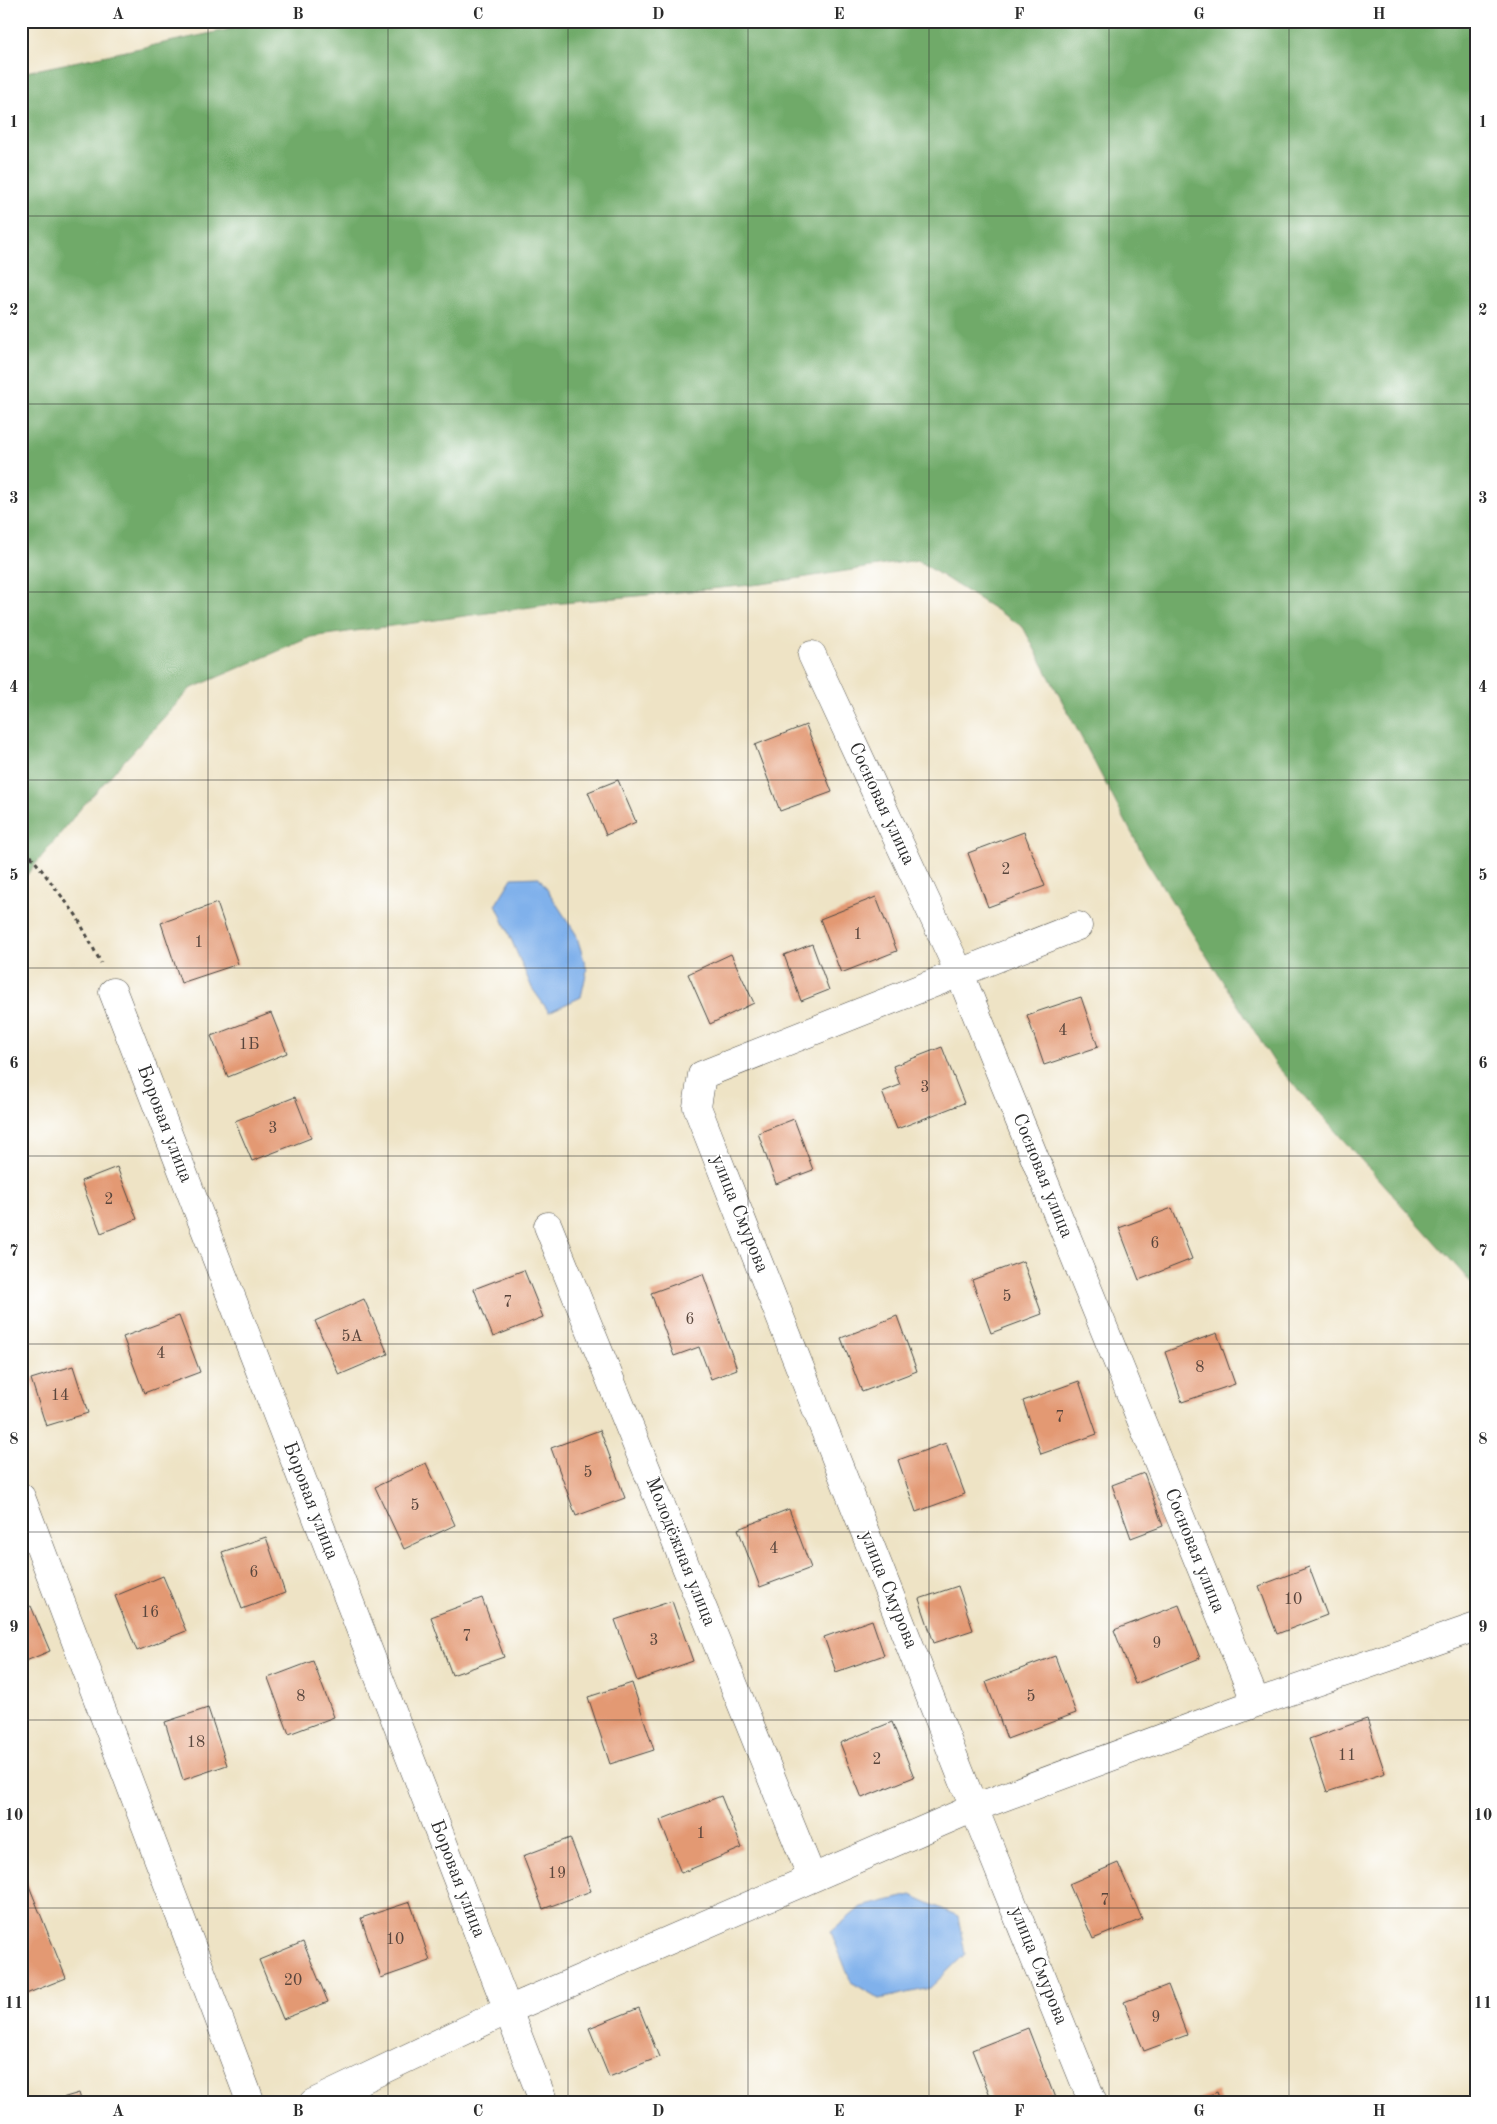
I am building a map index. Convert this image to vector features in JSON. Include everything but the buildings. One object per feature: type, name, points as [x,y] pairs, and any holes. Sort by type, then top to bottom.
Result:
[{"type":"street","name":"Сосновая улица","points":[[812,655],[960,974],[1256,1703]]},
{"type":"street","points":[[960,974],[1078,926]]},
{"type":"street","name":"улица Смурова","points":[[960,974],[702,1075],[697,1107],[974,1808],[1093,2103]]},
{"type":"street","name":"Боровая улица","points":[[113,992],[544,2103]]},
{"type":"street","name":"Молодёжная улица","points":[[548,1226],[812,1878]]},
{"type":"street","points":[[21,1497],[251,2103]]},
{"type":"street","points":[[313,2103],[508,2010],[974,1808],[1256,1703],[1476,1627]]},
{"type":"path","points":[[21,843],[76,915],[95,949],[113,992]]},
{"type":"green space","points":[[269,21],[1476,21],[1476,1288],[1276,1065],[1147,862],[1023,627],[917,560],[762,584],[553,604],[311,637],[190,689],[81,808],[21,882],[21,73]]},
{"type":"water","points":[[539,877],[576,934],[587,970],[581,997],[549,1012],[532,988],[496,904],[512,878]]},
{"type":"water","points":[[911,1895],[958,1916],[965,1954],[930,1988],[880,1999],[851,1982],[831,1932],[861,1907]]}]
